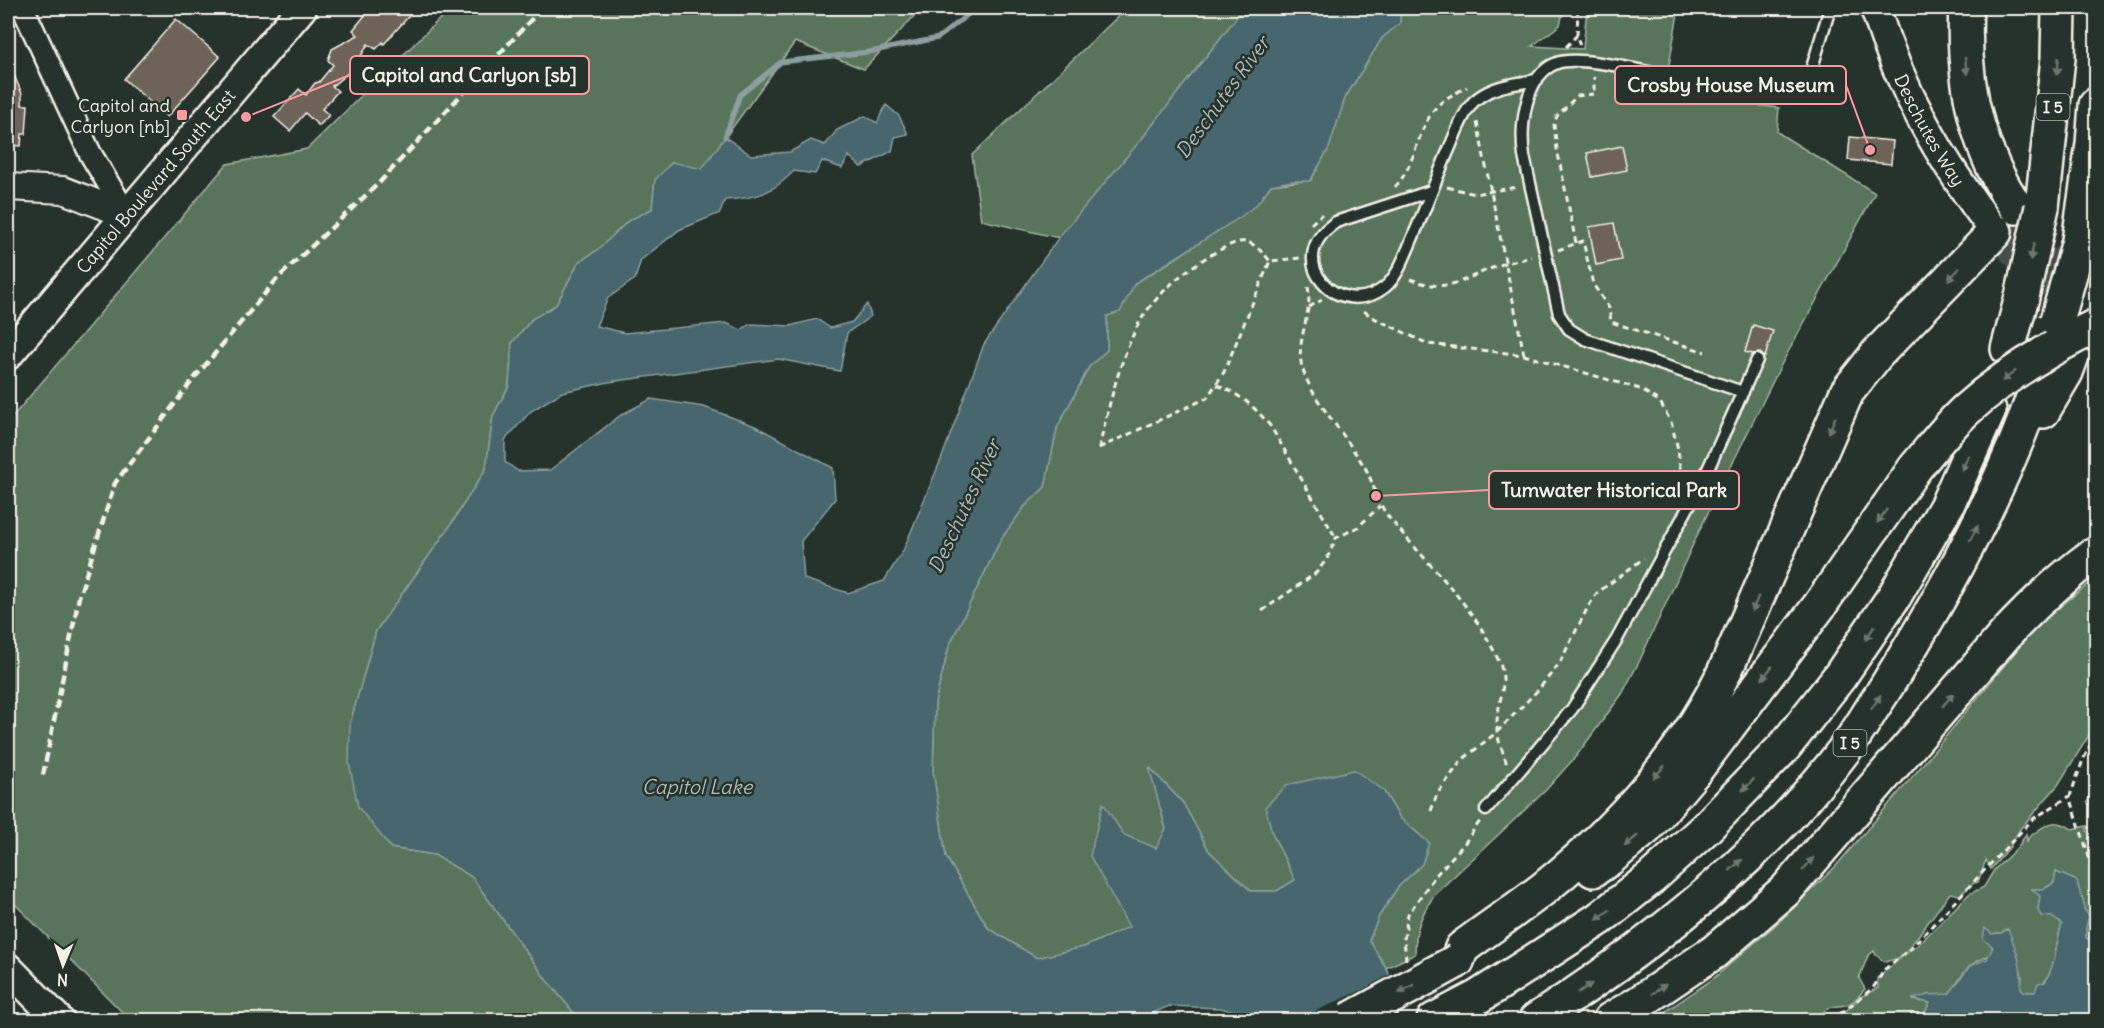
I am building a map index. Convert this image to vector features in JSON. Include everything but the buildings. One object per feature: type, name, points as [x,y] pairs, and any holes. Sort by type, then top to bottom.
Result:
[{"type":"highway","points":[[1966,8],[1964,45],[1966,70],[1978,128],[1995,171],[2029,207]]},
{"type":"highway","name":"I 5","points":[[2007,349],[2022,297],[2029,207],[2058,67],[2059,8]]},
{"type":"highway","name":"I 5","points":[[2057,321],[2079,241],[2097,105]]},
{"type":"highway","points":[[1457,961],[1462,948],[1542,889],[1607,832],[1690,734],[1716,691],[1847,392],[1876,354],[1999,237]]},
{"type":"highway","points":[[1349,1020],[1457,961],[1532,913],[1609,859],[1646,828],[1697,768],[1946,430],[1967,409],[2006,378],[2053,349],[2095,307]]},
{"type":"highway","points":[[1992,495],[2066,372],[2073,353]]},
{"type":"highway","name":"I 5","points":[[1536,1020],[1594,982],[1668,925],[1755,848],[1804,798],[1849,744],[1924,628],[1978,526],[2020,435],[2042,370]]},
{"type":"highway","points":[[1434,1020],[1478,997],[1599,919],[1651,878],[1706,828],[1785,746],[1840,676],[1895,595],[1947,505],[1989,410]]},
{"type":"highway","points":[[1610,1020],[1714,952],[1786,890],[1970,674],[2031,607],[2068,574],[2097,553]]},
{"type":"main road","name":"Capitol Boulevard South East","points":[[8,355],[302,8]]},
{"type":"main road","name":"Deschutes Way","points":[[1875,8],[1911,102],[1944,161],[1999,237]]},
{"type":"main road","points":[[11,978],[49,1017]]},
{"type":"street","points":[[22,8],[90,153],[127,215]]},
{"type":"street","points":[[8,187],[63,190],[127,215]]},
{"type":"lane","points":[[1743,392],[1585,339],[1569,329],[1559,314],[1522,144],[1525,111],[1537,80],[1549,67],[1571,60],[1707,84],[1789,92],[1796,90],[1806,81],[1830,8]]},
{"type":"lane","points":[[1436,188],[1336,222],[1324,230],[1316,241],[1312,254],[1322,282],[1335,294],[1351,298],[1370,295],[1385,287],[1400,268],[1436,188],[1471,104],[1485,93],[1537,80]]},
{"type":"lane","points":[[1486,810],[1572,709],[1617,639],[1704,478],[1757,360]]},
{"type":"path","points":[[1578,8],[1577,35],[1581,54]]},
{"type":"path","points":[[1563,51],[1577,35]]},
{"type":"path","points":[[1576,243],[1554,125],[1557,116],[1577,96],[1594,94],[1594,77]]},
{"type":"path","points":[[1393,189],[1403,179],[1426,123],[1434,111],[1445,99],[1472,84]]},
{"type":"path","points":[[1472,117],[1478,123],[1524,355]]},
{"type":"path","points":[[1436,188],[1475,194],[1522,186]]},
{"type":"path","points":[[1306,232],[1310,225],[1325,212]]},
{"type":"path","points":[[1558,250],[1583,241],[1593,284],[1609,308],[1611,322],[1705,352]]},
{"type":"path","points":[[1234,242],[1246,242],[1257,246],[1270,261],[1224,372],[1207,398],[1099,448],[1120,371],[1134,333],[1151,304],[1194,264],[1234,242]]},
{"type":"path","points":[[1270,261],[1300,260],[1300,250]]},
{"type":"path","points":[[1403,276],[1433,286],[1449,286],[1507,263],[1531,257]]},
{"type":"path","points":[[1305,280],[1309,294],[1309,307],[1301,349],[1300,360],[1303,370],[1309,384],[1366,471],[1380,506],[1475,617],[1489,639],[1502,667],[1503,690],[1498,706],[1497,732],[1512,782]]},
{"type":"path","points":[[1309,307],[1324,299]]},
{"type":"path","points":[[1367,306],[1360,308],[1372,317],[1428,344],[1524,355],[1640,389],[1660,402],[1671,422],[1678,449],[1681,476],[1677,496]]},
{"type":"path","points":[[1217,385],[1234,391],[1259,411],[1272,427],[1336,538]]},
{"type":"path","points":[[1262,611],[1316,573],[1327,559],[1336,538],[1358,526],[1380,506]]},
{"type":"path","points":[[1431,811],[1437,794],[1462,760],[1497,732],[1538,690],[1559,663],[1597,594],[1646,556]]},
{"type":"path","points":[[2097,734],[2083,760],[2070,796],[2097,879]]},
{"type":"path","points":[[1832,1020],[1874,988],[1886,969],[1910,949],[2033,819],[2070,796]]},
{"type":"path","points":[[1404,939],[1408,914],[1435,876],[1464,844],[1486,810]]},
{"type":"green space","points":[[451,8],[922,8],[864,69],[795,42],[702,169],[655,180],[652,209],[628,221],[599,249],[579,262],[556,305],[532,319],[512,343],[509,386],[493,416],[486,469],[450,526],[376,631],[350,724],[391,848],[435,855],[472,877],[546,979],[580,1020],[130,1020],[8,897],[8,422],[227,164],[307,149]]},
{"type":"green space","points":[[1127,8],[1244,8],[1140,141],[1059,238],[981,220],[972,155]]},
{"type":"green space","points":[[1400,8],[1564,8],[1560,25],[1532,46],[1583,49],[1587,8],[1679,8],[1664,93],[1779,108],[1777,132],[1875,193],[1781,365],[1622,694],[1577,755],[1546,790],[1435,894],[1420,922],[1415,954],[1386,968],[1369,940],[1379,916],[1398,887],[1422,864],[1429,843],[1400,818],[1383,790],[1273,835],[1295,880],[1277,891],[1251,891],[1209,851],[1183,803],[1150,768],[1166,829],[1156,849],[1124,835],[1130,927],[1084,947],[1037,958],[988,928],[946,857],[933,771],[935,702],[949,646],[1001,539],[1025,506],[1045,487],[1057,428],[1089,367],[1107,350],[1107,316],[1120,311],[1135,283],[1257,204],[1271,185],[1311,180],[1329,148],[1345,98],[1382,38],[1400,23]]},
{"type":"green space","points":[[2096,579],[2096,724],[2058,785],[2020,829],[2009,848],[1991,869],[1986,860],[1978,882],[1960,895],[1950,893],[1903,956],[1919,944],[1969,894],[1984,887],[1994,870],[2018,847],[2026,834],[2027,842],[2031,835],[2053,823],[2072,829],[2087,826],[2087,831],[2093,836],[2096,869],[2096,943],[2086,938],[2089,916],[2084,909],[2077,881],[2056,872],[2054,883],[2044,889],[2033,889],[2040,896],[2038,910],[2062,924],[2052,968],[2035,992],[2024,992],[2021,988],[2022,976],[2007,929],[2001,933],[1992,934],[1991,953],[1967,969],[1949,995],[1928,995],[1913,1000],[1930,1003],[1921,1020],[1913,1020],[1913,1018],[1911,1020],[1837,1020],[1860,997],[1878,988],[1877,978],[1902,957],[1885,962],[1874,951],[1868,956],[1859,978],[1865,989],[1851,1003],[1829,1008],[1819,1020],[1653,1020],[1714,978],[1780,921],[1835,867],[2036,627]]},
{"type":"green space","points":[[2096,761],[2096,777],[2092,762]]},
{"type":"green space","points":[[2096,777],[2096,820],[2095,811],[2087,802]]},
{"type":"green space","points":[[2096,952],[2096,980],[2092,973],[2090,958]]},
{"type":"green space","points":[[2096,980],[2096,1009],[2094,989]]},
{"type":"water","name":"Capitol Lake","points":[[1244,8],[1400,8],[1400,23],[1382,38],[1345,98],[1329,148],[1310,181],[1292,181],[1271,185],[1257,204],[1239,218],[1135,283],[1120,312],[1107,316],[1107,350],[1089,367],[1057,428],[1045,487],[1025,506],[1001,539],[949,646],[935,702],[933,771],[946,857],[988,928],[1037,958],[1084,947],[1129,927],[1090,856],[1103,803],[1124,835],[1156,848],[1166,829],[1149,767],[1183,803],[1209,851],[1251,891],[1277,891],[1295,880],[1273,835],[1265,807],[1287,785],[1354,770],[1383,790],[1400,818],[1429,843],[1422,864],[1398,887],[1379,916],[1369,940],[1386,968],[1411,1020],[1274,1020],[1220,1008],[1169,1006],[1137,1020],[580,1020],[546,979],[472,877],[435,855],[391,848],[358,807],[349,762],[350,724],[376,631],[450,526],[486,469],[493,416],[509,386],[512,343],[532,319],[556,305],[579,262],[599,249],[628,221],[652,209],[655,180],[672,162],[702,169],[725,137],[751,155],[790,152],[811,140],[825,145],[837,130],[865,116],[877,123],[886,105],[899,116],[908,134],[895,137],[892,151],[861,167],[849,156],[842,168],[822,161],[815,174],[794,171],[778,185],[763,193],[746,198],[725,200],[720,213],[679,230],[641,260],[635,279],[608,298],[596,326],[625,333],[726,323],[741,330],[750,324],[790,326],[817,319],[830,328],[852,322],[867,304],[871,316],[847,333],[840,371],[778,359],[609,382],[562,392],[531,411],[505,440],[505,462],[518,471],[550,470],[621,415],[651,399],[704,407],[755,426],[833,468],[835,499],[801,541],[804,579],[848,593],[884,581],[903,551],[942,457],[984,344],[1059,237],[1140,141]]},
{"type":"water","points":[[2056,872],[2077,881],[2084,909],[2089,916],[2086,938],[2096,943],[2096,952],[2090,958],[2092,973],[2096,980],[2094,990],[2096,1020],[1921,1020],[1930,1003],[1912,999],[1928,995],[1949,994],[1970,966],[1987,959],[1993,947],[1983,939],[1985,928],[1992,934],[2008,929],[2018,958],[2021,988],[2024,992],[2035,992],[2038,983],[2045,982],[2054,961],[2062,924],[2052,917],[2041,916],[2038,910],[2040,896],[2032,889],[2044,889],[2054,883]]},
{"type":"pier","points":[[1392,973],[1414,1020],[1296,1020],[1364,989]]},
{"type":"waterway","points":[[725,137],[740,95],[781,62],[869,52],[938,38],[976,8]]},
{"type":"tunnel","points":[[2020,214],[2048,246],[2092,285]]},
{"type":"tunnel","points":[[2003,242],[2042,283],[2076,311]]},
{"type":"railway","points":[[43,775],[79,597],[115,483],[192,381],[277,279],[379,183],[542,8]]},
{"type":"place","name":"Capitol and Carlyon [nb]","points":[[182,115]]},
{"type":"place","name":"Capitol and Carlyon [sb]","points":[[246,117]]},
{"type":"place","name":"Crosby House Museum","points":[[1870,150]]},
{"type":"place","name":"Tumwater Historical Park","points":[[1376,496]]},
{"type":"water label","name":"Deschutes River","points":[[1222,97]]},
{"type":"water label","name":"Deschutes River","points":[[964,506]]}]
